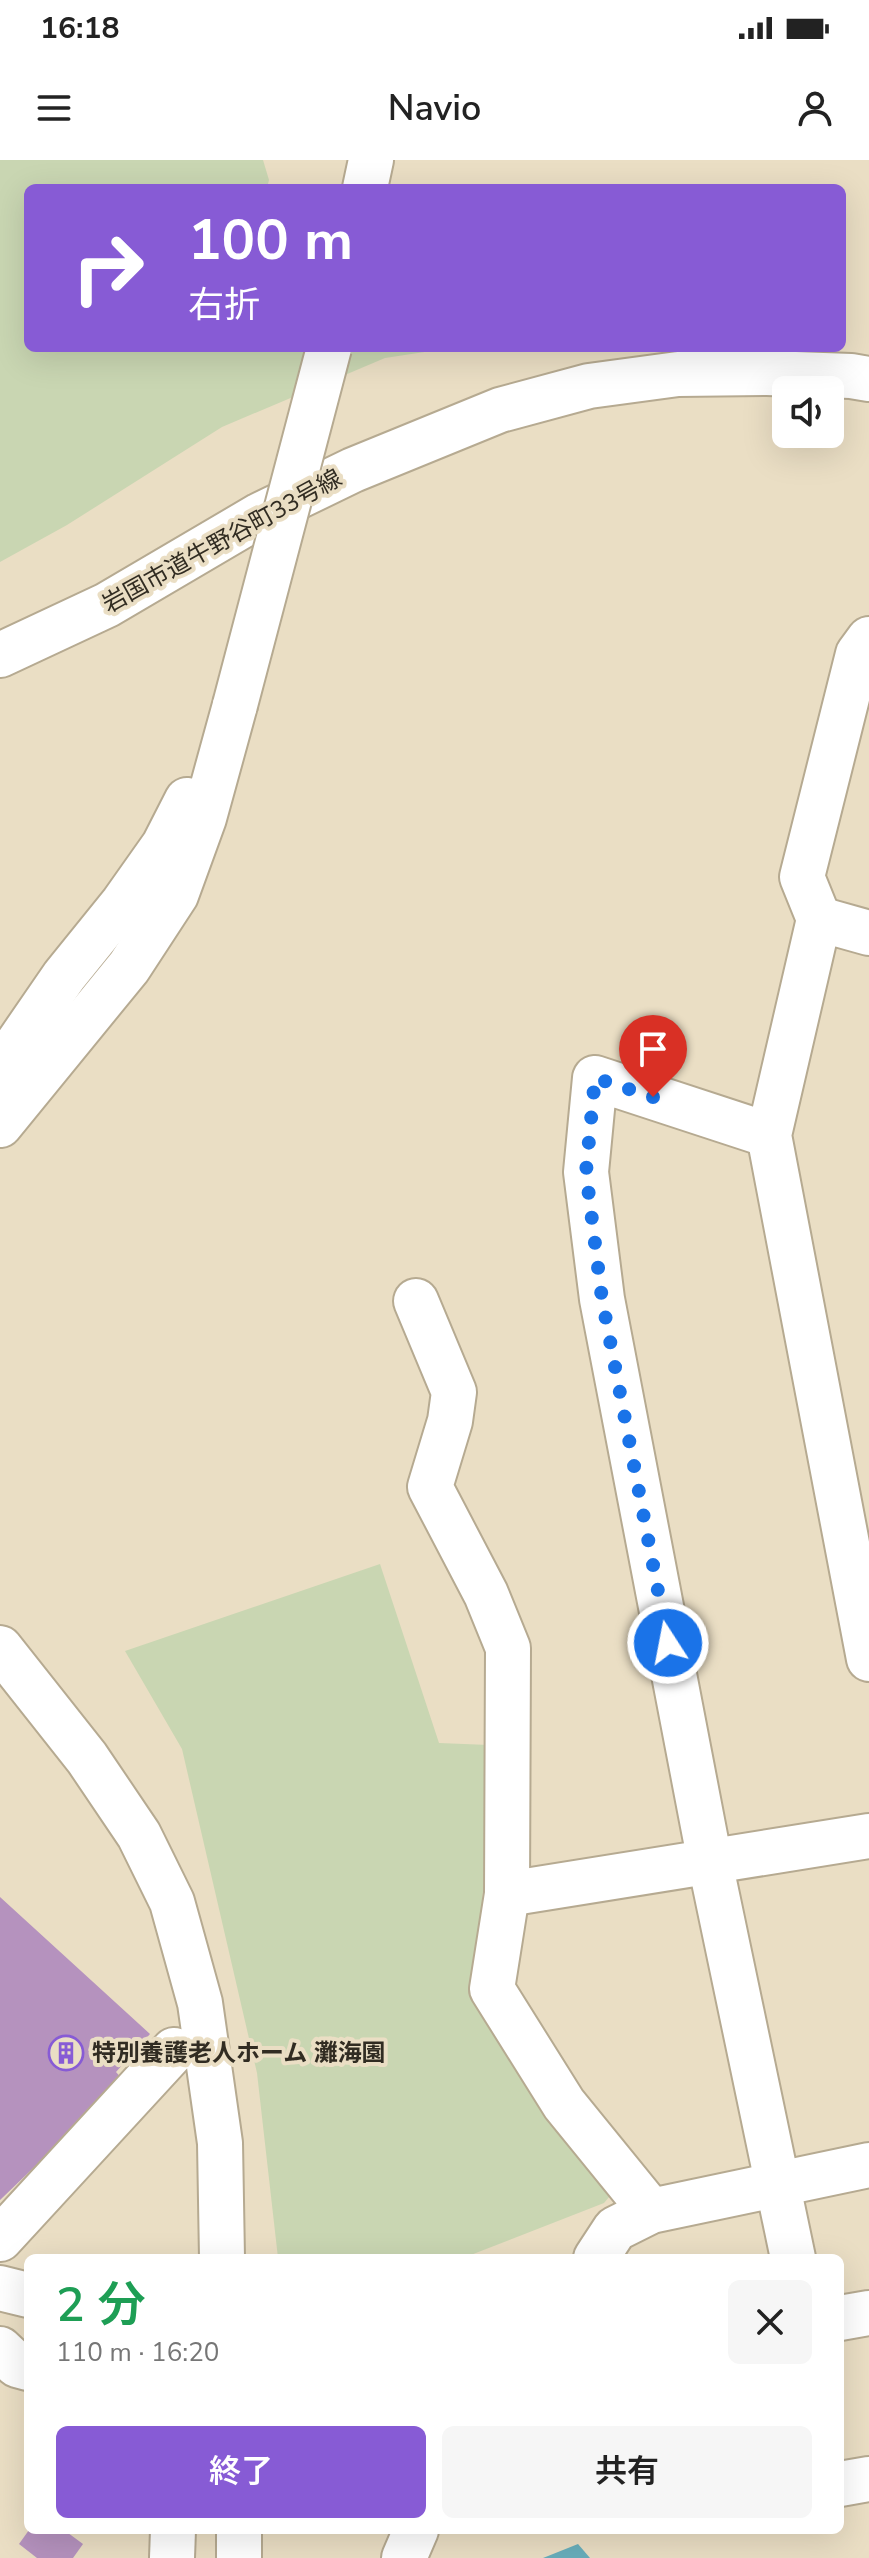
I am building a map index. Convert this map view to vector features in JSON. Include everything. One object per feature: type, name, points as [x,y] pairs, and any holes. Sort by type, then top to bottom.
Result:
[{"type":"street","points":[[366,184],[371,160]]},
{"type":"street","points":[[0,1125],[129,967],[176,895],[204,818],[328,352]]},
{"type":"street","name":"岩国市道牛野谷町33号線","points":[[0,655],[107,605],[260,515],[353,470],[500,410],[589,386],[678,374],[767,373],[869,379]]},
{"type":"street","points":[[869,639],[858,654],[802,877],[819,919],[769,1135],[862,1586],[869,1659]]},
{"type":"street","points":[[0,1069],[64,976],[123,903],[164,845],[235,705]]},
{"type":"street","points":[[819,919],[869,933]]},
{"type":"street","points":[[769,1135],[595,1078],[586,1172],[602,1299],[710,1862],[792,2254]]},
{"type":"street","points":[[416,1301],[454,1392],[450,1421],[430,1487],[486,1594],[508,1648],[507,1894],[492,1989],[564,2104],[621,2232],[776,2183],[869,2165]]},
{"type":"street","points":[[0,1648],[87,1758],[139,1835],[172,1902],[200,2003],[220,2143],[222,2254]]},
{"type":"street","points":[[507,1894],[869,1836]]},
{"type":"street","points":[[0,2239],[174,2050]]},
{"type":"street","points":[[0,2288],[24,2294]]},
{"type":"street","points":[[844,2317],[869,2313]]},
{"type":"street","points":[[0,2349],[17,2365],[24,2367]]},
{"type":"street","points":[[844,2483],[869,2479]]},
{"type":"street","points":[[172,2558],[173,2534]]},
{"type":"street","points":[[239,2534],[239,2558]]},
{"type":"street","points":[[404,2558],[414,2534]]},
{"type":"green space","points":[[0,160],[263,160],[268,184],[24,184],[24,352],[425,352],[385,358],[222,427],[67,525],[0,562]]},
{"type":"green space","points":[[380,1564],[439,1743],[489,1745],[484,1881],[474,1987],[477,2009],[577,2149],[615,2190],[604,2203],[473,2254],[278,2254],[257,2073],[182,1749],[125,1651]]},
{"type":"water","points":[[578,2544],[590,2558],[543,2558]]},
{"type":"building","name":"特別養護老人ホーム 灘海園","points":[[0,1897],[150,2034],[116,2072],[124,2081],[0,2200]]},
{"type":"building","points":[[26,2534],[69,2534],[83,2544],[73,2558],[37,2558],[19,2544]]},
{"type":"place","name":"特別養護老人ホーム 灘海園","points":[[66,2053]]},
{"type":"route","points":[[653,1097],[595,1078],[586,1172],[602,1299],[668,1643]]}]
